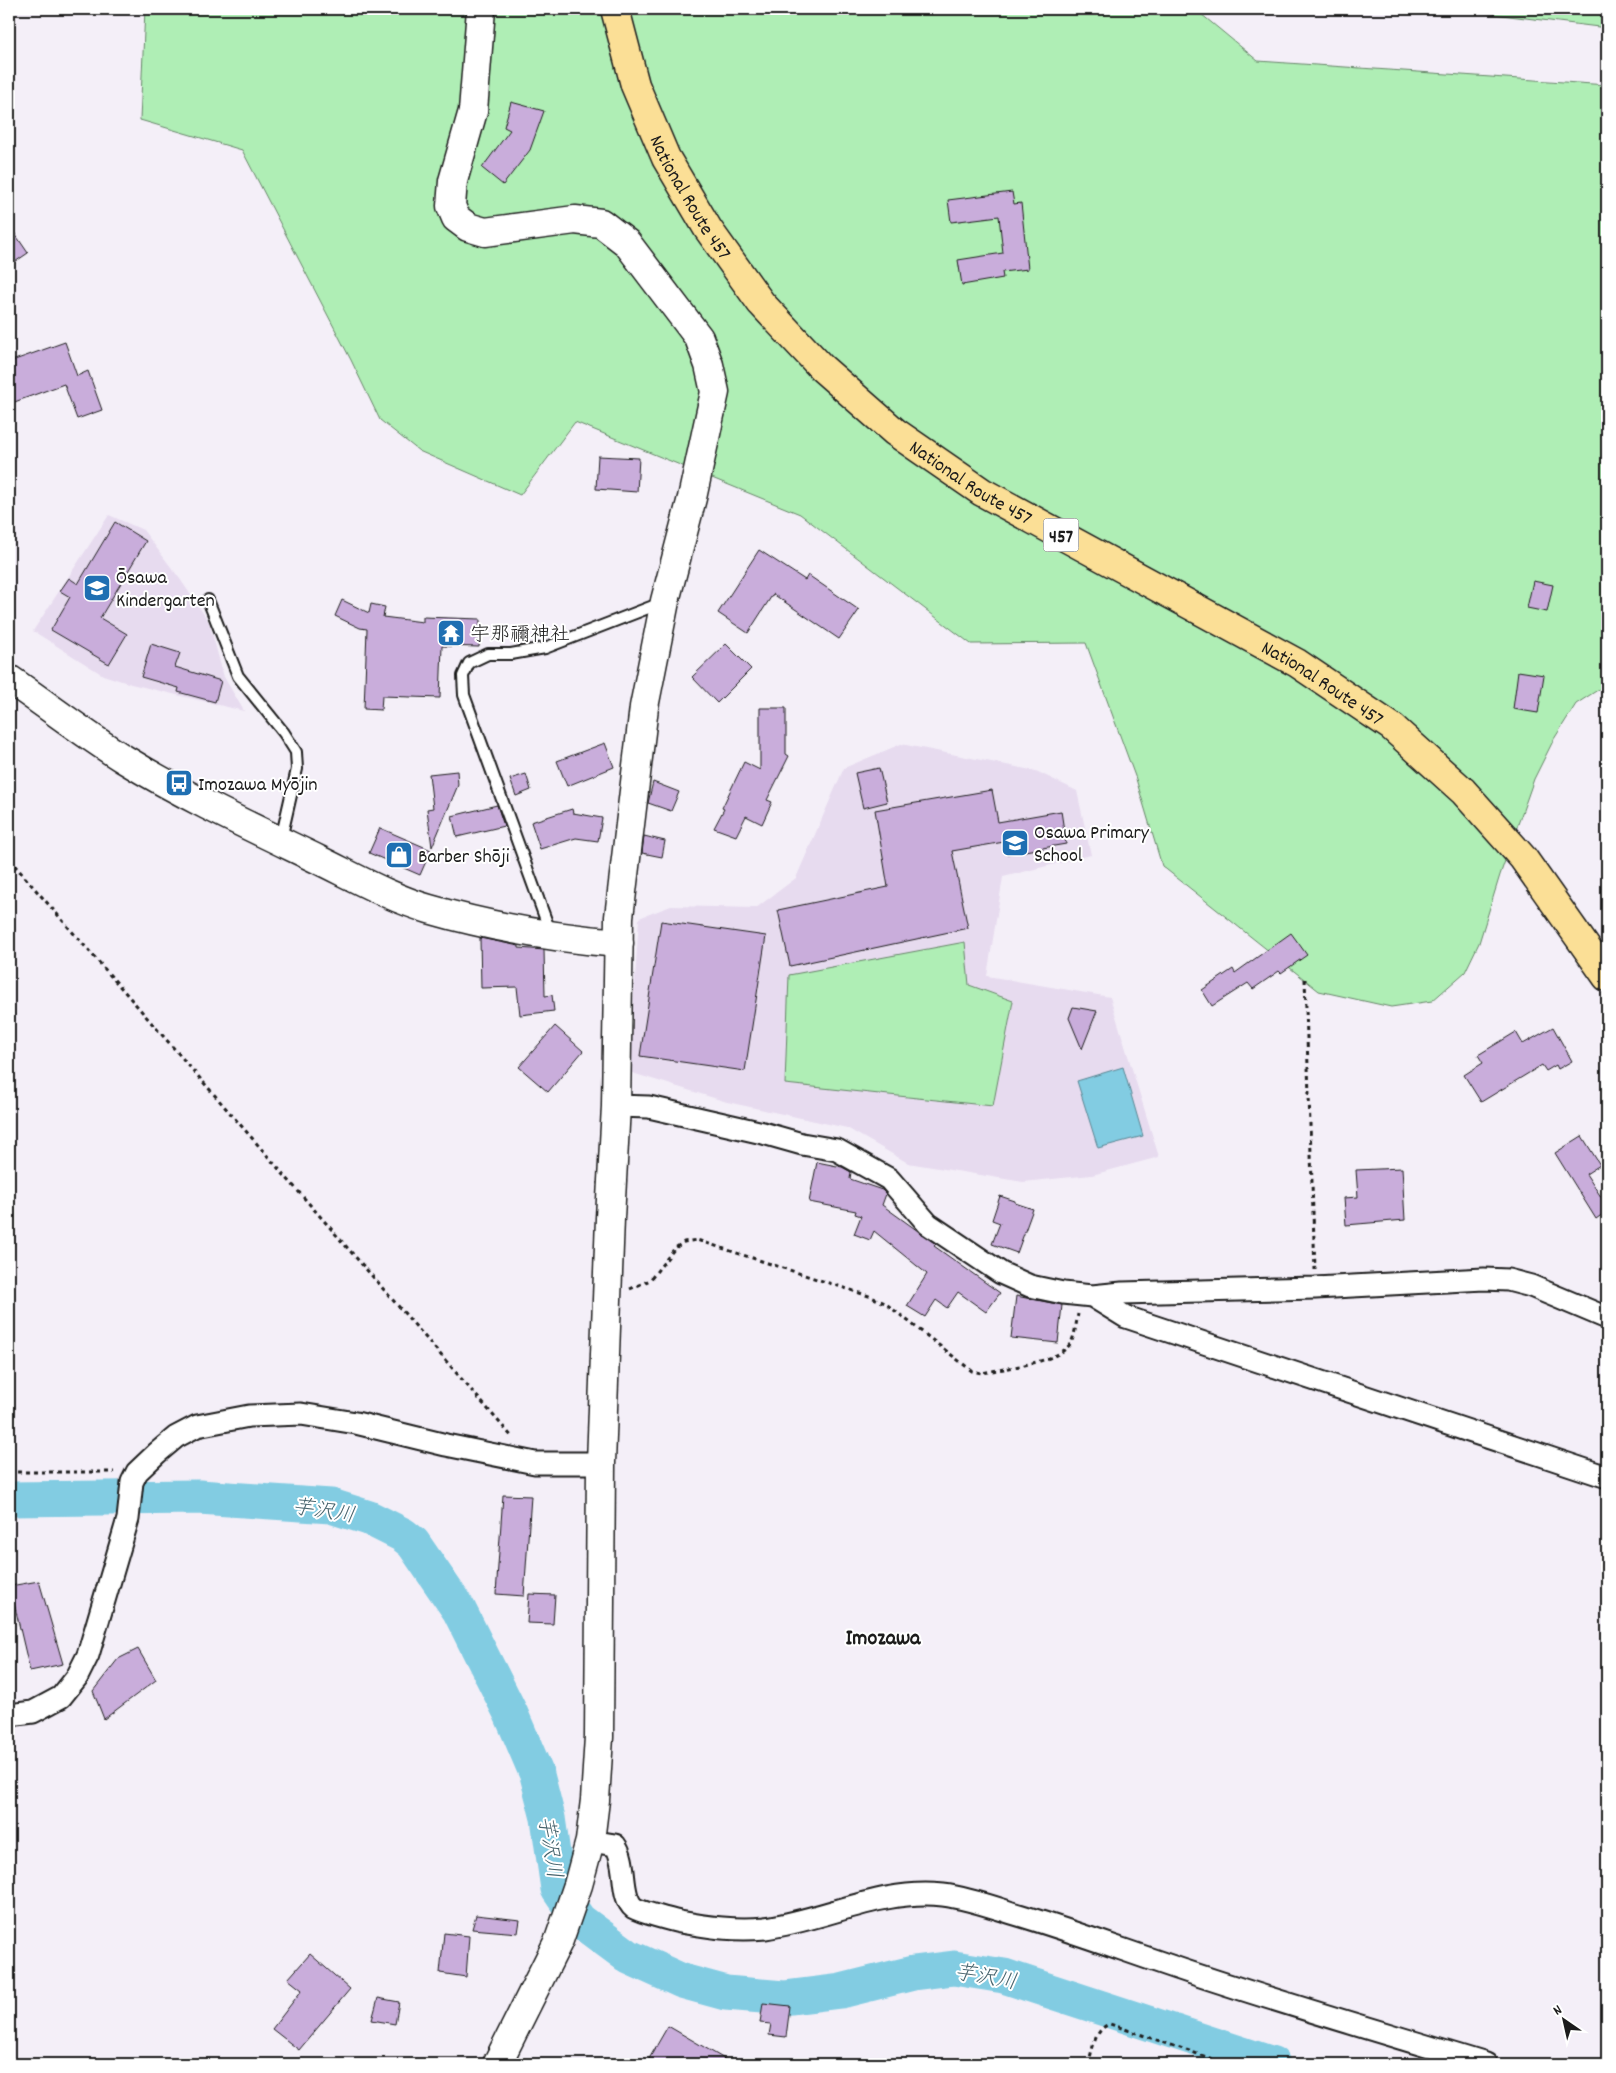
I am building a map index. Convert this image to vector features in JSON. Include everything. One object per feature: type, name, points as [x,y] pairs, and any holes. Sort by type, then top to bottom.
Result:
[{"type":"highway","name":"National Route 457","points":[[615,9],[635,85],[666,158],[708,229],[760,303],[822,368],[895,432],[982,492],[1297,663],[1392,727],[1463,791],[1524,858],[1607,977]]},
{"type":"street","points":[[481,9],[473,111],[453,181],[451,206],[456,218],[468,227],[485,232],[575,220],[601,224],[627,243],[700,338],[715,392],[692,498],[665,601],[644,707],[620,917],[616,1106],[602,1463],[599,1737],[590,1841],[578,1885],[561,1932],[497,2064]]},
{"type":"street","points":[[9,679],[123,758],[230,818],[376,887],[427,908],[486,923],[584,940],[619,943]]},
{"type":"street","points":[[616,1106],[649,1107],[763,1133],[802,1144],[837,1150],[889,1179],[928,1224],[1001,1273],[1030,1286],[1063,1293],[1092,1296],[1122,1293],[1316,1288],[1484,1279],[1508,1280],[1531,1286],[1607,1318]]},
{"type":"street","points":[[1092,1296],[1126,1317],[1607,1477]]},
{"type":"street","points":[[9,1715],[33,1712],[61,1697],[77,1676],[88,1655],[128,1519],[134,1477],[176,1437],[197,1426],[249,1416],[301,1414],[356,1423],[446,1445],[535,1463],[602,1463]]},
{"type":"street","points":[[590,1841],[615,1846],[621,1853],[628,1899],[635,1908],[673,1920],[738,1930],[766,1928],[879,1900],[925,1894],[966,1899],[1202,1977],[1486,2064]]},
{"type":"lane","points":[[208,600],[238,676],[284,733],[296,752],[297,769],[281,842]]},
{"type":"lane","points":[[552,934],[464,695],[463,676],[469,663],[488,654],[511,654],[545,648],[665,601]]},
{"type":"path","points":[[9,859],[535,1463]]},
{"type":"path","points":[[1305,979],[1316,1288]]},
{"type":"path","points":[[608,1286],[631,1289],[650,1280],[675,1248],[684,1242],[697,1240],[869,1296],[885,1303],[972,1371],[982,1373],[1048,1359],[1060,1354],[1071,1344],[1079,1308],[1092,1296]]},
{"type":"path","points":[[9,1472],[134,1477]]},
{"type":"path","points":[[1088,2064],[1098,2031],[1103,2026],[1110,2024],[1228,2064]]},
{"type":"shaded area","points":[[109,515],[143,530],[180,579],[209,622],[224,677],[244,711],[131,684],[103,675],[33,631]]},
{"type":"shaded area","name":"Osawa Primary School","points":[[901,744],[1036,771],[1077,791],[1091,855],[1003,877],[987,976],[1110,997],[1159,1157],[1092,1175],[1023,1182],[908,1163],[847,1128],[727,1102],[629,1072],[639,918],[671,906],[756,908],[796,878],[844,768]]},
{"type":"green space","points":[[145,9],[1195,9],[1258,61],[1607,85],[1607,684],[1576,704],[1554,739],[1534,779],[1500,875],[1479,943],[1465,972],[1432,1001],[1391,1007],[1319,991],[1162,866],[1136,779],[1086,643],[971,644],[800,514],[575,422],[520,495],[419,451],[380,420],[242,150],[140,120]]},
{"type":"green space","points":[[1452,9],[1607,9],[1607,28]]},
{"type":"green space","points":[[965,942],[969,985],[1013,1001],[993,1106],[785,1084],[789,975]]},
{"type":"water","points":[[1123,1067],[1143,1136],[1098,1148],[1077,1081]]},
{"type":"building","points":[[511,102],[544,111],[530,150],[503,185],[482,168],[510,130],[504,127]]},
{"type":"building","points":[[1012,192],[1014,204],[1021,203],[1028,269],[1002,272],[1003,278],[962,285],[958,260],[1003,253],[999,216],[951,222],[948,200]]},
{"type":"building","points":[[9,225],[28,253],[9,266]]},
{"type":"building","points":[[65,342],[77,376],[88,371],[102,410],[77,419],[64,384],[9,404],[9,362]]},
{"type":"building","points":[[598,456],[639,458],[637,492],[596,489]]},
{"type":"building","points":[[115,522],[146,541],[100,618],[127,634],[109,664],[51,630],[70,597],[60,591],[69,578],[78,584]]},
{"type":"building","points":[[759,550],[805,580],[808,575],[859,610],[839,639],[773,594],[748,633],[718,613]]},
{"type":"building","points":[[1533,581],[1553,585],[1547,612],[1527,608]]},
{"type":"building","points":[[342,600],[369,613],[371,604],[385,607],[383,617],[423,622],[423,617],[480,619],[479,647],[442,646],[440,698],[382,696],[381,710],[364,709],[367,629],[360,628],[335,616]]},
{"type":"building","points":[[151,644],[180,653],[175,667],[221,681],[215,702],[178,692],[179,688],[141,677]]},
{"type":"building","points":[[726,644],[751,669],[717,703],[692,677]]},
{"type":"building","points":[[1518,671],[1544,675],[1538,713],[1513,709]]},
{"type":"building","points":[[760,708],[786,708],[786,754],[789,756],[767,800],[772,802],[762,824],[746,816],[736,836],[714,828],[744,762],[760,770]]},
{"type":"building","points":[[605,743],[614,767],[567,786],[557,761]]},
{"type":"building","points":[[879,768],[887,802],[863,808],[855,773]]},
{"type":"building","points":[[457,771],[458,785],[432,847],[427,809],[433,808],[429,774]]},
{"type":"building","points":[[526,774],[531,790],[516,796],[510,779]]},
{"type":"building","points":[[653,782],[679,792],[671,811],[648,803]]},
{"type":"building","points":[[992,790],[998,822],[1061,811],[1066,844],[1007,854],[1004,842],[952,851],[968,928],[790,966],[778,910],[888,887],[875,810]]},
{"type":"building","points":[[497,805],[504,826],[457,837],[452,816]]},
{"type":"building","points":[[572,809],[573,813],[602,818],[598,841],[576,838],[540,849],[531,822]]},
{"type":"building","points":[[380,828],[431,850],[420,875],[369,853]]},
{"type":"building","points":[[644,836],[665,841],[662,857],[642,853]]},
{"type":"building","points":[[661,921],[766,936],[745,1071],[640,1056]]},
{"type":"building","points":[[1291,933],[1307,955],[1253,989],[1248,983],[1212,1006],[1202,990],[1233,969],[1235,973]]},
{"type":"building","points":[[480,938],[519,946],[519,948],[544,950],[545,996],[552,995],[554,1011],[520,1015],[517,987],[481,988]]},
{"type":"building","points":[[1073,1007],[1097,1011],[1082,1049],[1069,1018]]},
{"type":"building","points":[[555,1026],[583,1051],[548,1092],[519,1067]]},
{"type":"building","points":[[1553,1027],[1572,1061],[1558,1069],[1556,1065],[1546,1071],[1542,1065],[1481,1102],[1464,1075],[1483,1063],[1478,1055],[1516,1032],[1523,1044]]},
{"type":"building","points":[[1582,1136],[1600,1165],[1586,1174],[1607,1206],[1607,1211],[1596,1219],[1555,1153]]},
{"type":"building","points":[[817,1162],[842,1167],[851,1172],[850,1179],[882,1190],[886,1194],[882,1205],[936,1244],[934,1246],[1000,1293],[986,1312],[958,1292],[947,1308],[936,1300],[925,1317],[907,1306],[927,1274],[874,1231],[870,1240],[854,1234],[861,1216],[855,1214],[856,1211],[809,1202]]},
{"type":"building","points":[[1402,1168],[1405,1220],[1346,1225],[1344,1198],[1358,1197],[1356,1170]]},
{"type":"building","points":[[1000,1196],[1033,1209],[1017,1253],[992,1244],[1000,1223],[992,1220]]},
{"type":"building","points":[[1016,1296],[1062,1305],[1058,1343],[1011,1338]]},
{"type":"building","points":[[503,1495],[531,1496],[524,1596],[496,1594]]},
{"type":"building","points":[[39,1581],[63,1664],[30,1671],[10,1586]]},
{"type":"building","points":[[529,1594],[555,1595],[553,1624],[527,1623]]},
{"type":"building","points":[[138,1649],[156,1680],[104,1719],[93,1691],[118,1659]]},
{"type":"building","points":[[476,1915],[520,1920],[518,1933],[472,1929]]},
{"type":"building","points":[[444,1933],[469,1936],[466,1977],[440,1973]]},
{"type":"building","points":[[310,1954],[350,1989],[299,2050],[272,2029],[302,1990],[288,1979]]},
{"type":"building","points":[[378,1998],[399,2002],[395,2024],[372,2020]]},
{"type":"building","points":[[763,2003],[790,2006],[786,2037],[769,2035],[771,2024],[760,2023]]},
{"type":"building","points":[[668,2026],[733,2064],[646,2064]]},
{"type":"waterway","name":"芋沢川","points":[[9,1499],[199,1497],[331,1506],[369,1518],[403,1535],[413,1543],[459,1610],[511,1714],[537,1775],[548,1818],[558,1889],[579,1920],[629,1957],[682,1981],[726,1993],[784,1998],[841,1991],[913,1973],[954,1968],[1004,1976],[1273,2064]]},
{"type":"place","name":"Ōsawa Kindergarten","points":[[97,588]]},
{"type":"place","name":"宇那禰神社","points":[[451,633]]},
{"type":"place","name":"Imozawa Myōjin","points":[[179,783]]},
{"type":"place","name":"Osawa Primary School","points":[[1015,843]]},
{"type":"place","name":"Barber Shōji","points":[[399,855]]},
{"type":"district","name":"Imozawa","points":[[883,1636]]}]
